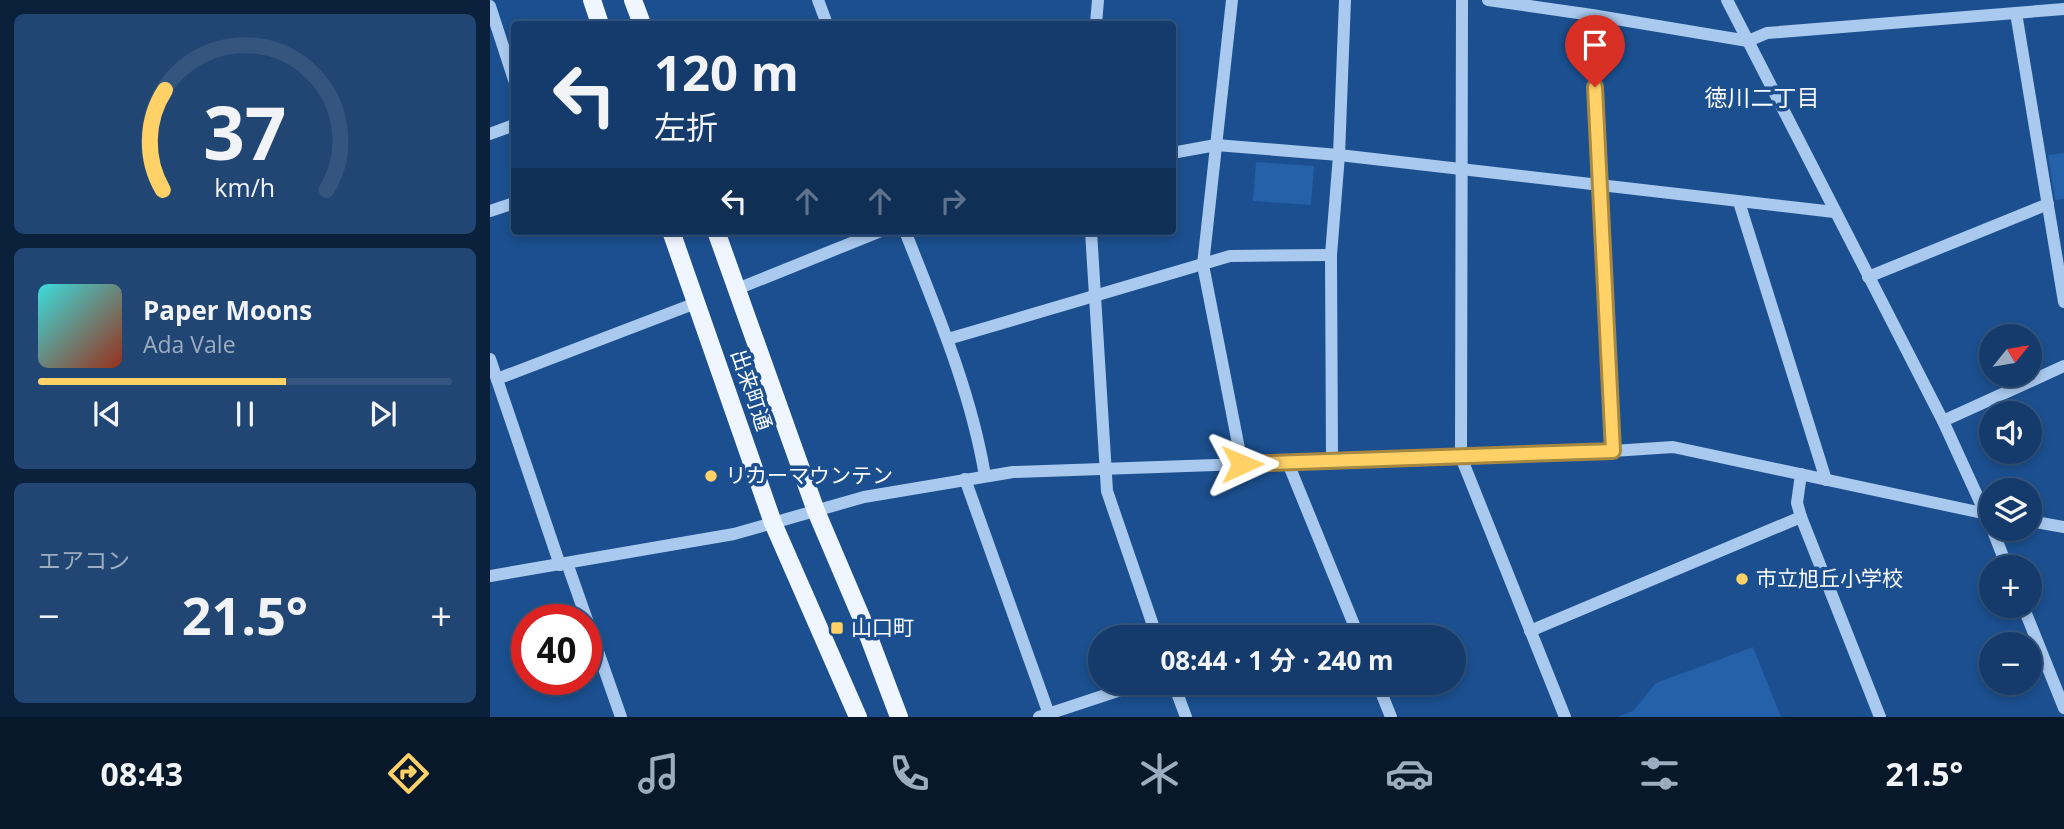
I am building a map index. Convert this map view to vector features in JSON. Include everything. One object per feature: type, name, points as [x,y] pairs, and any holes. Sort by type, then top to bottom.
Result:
[{"type":"main road","points":[[592,0],[599,21]]},
{"type":"main road","points":[[633,0],[641,21]]},
{"type":"main road","name":"出来町通","points":[[672,235],[773,523],[858,717]]},
{"type":"main road","name":"出来町通","points":[[717,235],[816,511],[862,618],[899,717]]},
{"type":"street","points":[[818,0],[826,21]]},
{"type":"street","points":[[1096,21],[1098,0]]},
{"type":"street","points":[[1232,0],[1203,265],[1242,464]]},
{"type":"street","points":[[1332,459],[1331,255],[1339,155],[1345,0]]},
{"type":"street","points":[[1462,0],[1461,457],[1565,717]]},
{"type":"street","points":[[1488,0],[1748,41],[1767,33],[2064,9]]},
{"type":"street","points":[[1727,0],[1979,494]]},
{"type":"street","points":[[490,6],[511,71]]},
{"type":"street","points":[[2016,13],[2064,302]]},
{"type":"street","points":[[1592,15],[1613,451]]},
{"type":"street","points":[[490,134],[511,126]]},
{"type":"street","points":[[1176,152],[1216,145],[1339,155],[1834,212]]},
{"type":"street","points":[[1739,202],[1826,480]]},
{"type":"street","points":[[490,211],[511,204]]},
{"type":"street","points":[[1868,277],[2048,204]]},
{"type":"street","points":[[737,289],[871,235]]},
{"type":"street","points":[[907,235],[948,339],[982,453],[985,476]]},
{"type":"street","points":[[1091,235],[1107,491],[1153,625]]},
{"type":"street","points":[[948,339],[1230,256],[1331,255]]},
{"type":"street","points":[[497,379],[696,303]]},
{"type":"street","points":[[490,359],[621,717]]},
{"type":"street","points":[[1943,421],[2064,366]]},
{"type":"street","points":[[490,576],[734,534],[864,497],[1013,471],[1461,457],[1673,447],[1979,512]]},
{"type":"street","points":[[1289,463],[1354,625]]},
{"type":"street","points":[[1801,474],[1797,503],[1801,517],[1880,717]]},
{"type":"street","points":[[965,479],[1046,716],[1107,695]]},
{"type":"street","points":[[1530,631],[1801,517]]},
{"type":"street","points":[[2042,523],[2064,527]]},
{"type":"street","points":[[2028,618],[2064,708]]},
{"type":"street","points":[[1178,695],[1186,717]]},
{"type":"street","points":[[1382,695],[1391,717]]},
{"type":"shaded area","points":[[2064,153],[2064,199],[2055,200],[2048,155]]},
{"type":"shaded area","points":[[1256,162],[1314,166],[1311,205],[1253,201]]},
{"type":"shaded area","points":[[1753,647],[1781,717],[1617,717],[1633,711],[1656,683]]},
{"type":"place","name":"リカーマウンテン","points":[[711,476]]},
{"type":"place","name":"市立旭丘小学校","points":[[1742,579]]},
{"type":"place","name":"山口町","points":[[837,628]]},
{"type":"district","name":"徳川二丁目","points":[[1762,98]]},
{"type":"route","points":[[1242,464],[1613,451],[1595,87]]}]
